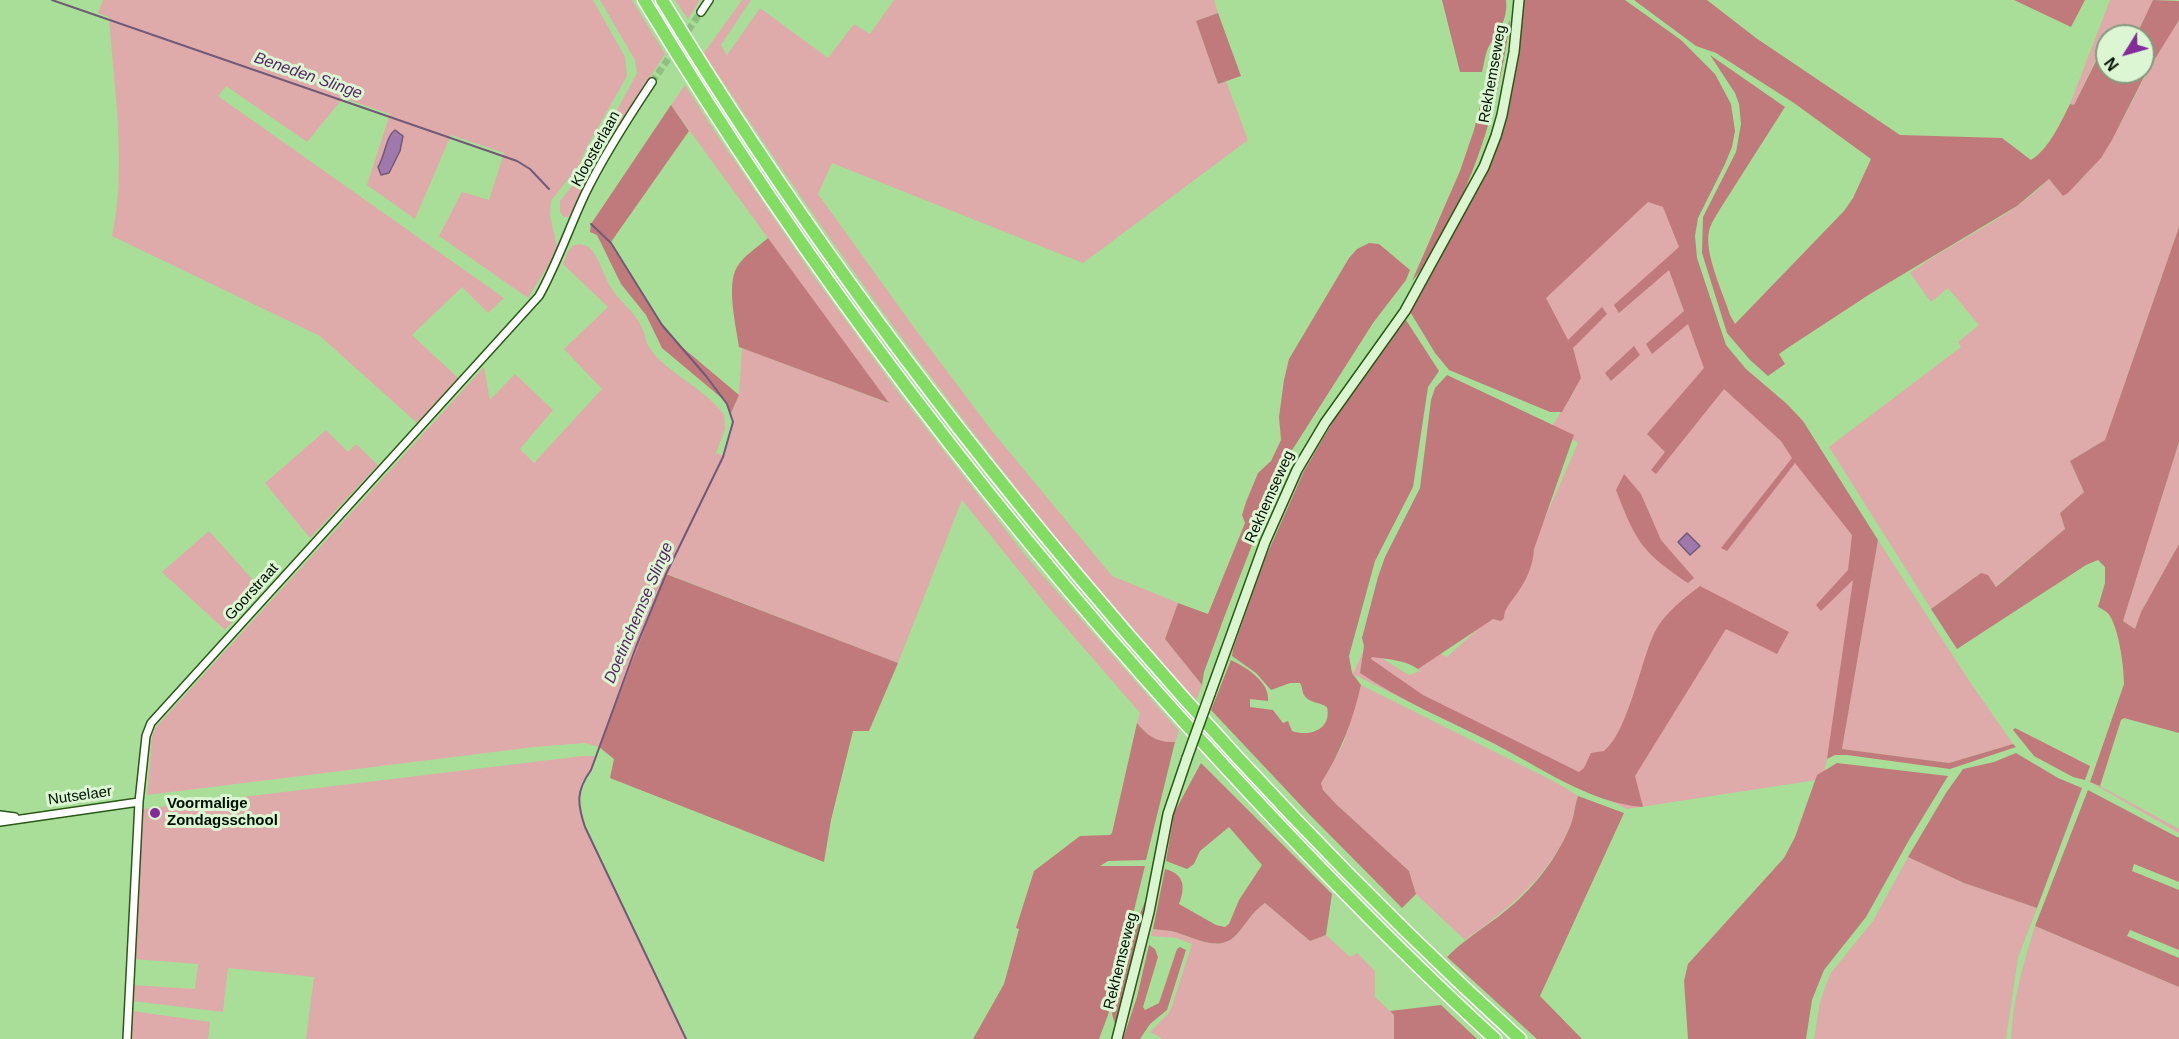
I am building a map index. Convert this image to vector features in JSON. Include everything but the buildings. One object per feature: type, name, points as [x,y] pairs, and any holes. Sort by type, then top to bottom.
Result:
[{"type":"highway","points":[[644,0],[683,64],[774,202],[941,431],[1032,546],[1167,703],[1292,839],[1495,1039]]},
{"type":"highway","points":[[662,0],[787,193],[874,315],[964,436],[1046,537],[1177,691],[1298,823],[1392,917],[1520,1039]]},
{"type":"street","points":[[701,12],[709,0]]},
{"type":"street","name":"Rekhemseweg","points":[[1116,1039],[1149,912],[1168,814],[1186,758],[1265,542],[1297,470],[1325,423],[1405,311],[1484,167],[1502,115],[1514,51],[1518,0]]},
{"type":"street","name":"Kloosterlaan","points":[[567,232],[605,157],[652,82]]},
{"type":"street","name":"Goorstraat","points":[[127,1039],[139,802],[146,736],[151,723],[539,296],[551,275],[567,232]]},
{"type":"street","name":"Nutselaer","points":[[0,822],[139,802]]},
{"type":"street","name":"Nutselaer","points":[[0,815],[24,817]]},
{"type":"shaded area","points":[[103,0],[593,0],[625,57],[627,76],[579,165],[551,201],[550,215],[557,247],[528,298],[439,236],[462,192],[489,200],[504,153],[451,135],[415,219],[367,185],[390,114],[343,98],[307,142],[226,86],[218,96],[504,298],[488,313],[462,287],[412,335],[458,378],[417,423],[320,336],[112,236],[119,183],[118,127],[109,17],[98,13]],"holes":[[[403,142],[389,173],[378,166]]]},
{"type":"shaded area","points":[[600,0],[632,0],[665,54],[599,156],[569,217],[564,217],[560,212],[560,201],[576,181],[637,73],[635,60]]},
{"type":"shaded area","points":[[675,0],[700,0],[688,19]]},
{"type":"shaded area","points":[[742,0],[751,0],[721,45],[727,55],[760,8],[828,58],[854,24],[870,34],[894,0],[1214,0],[1218,13],[1196,21],[1218,84],[1226,81],[1248,140],[1083,263],[832,163],[818,194],[992,431],[1112,576],[1178,603],[1165,639],[1202,685],[1196,700],[1023,497],[961,417],[848,263],[704,53]]},
{"type":"shaded area","points":[[1442,0],[1506,0],[1504,20],[1488,48],[1482,72],[1460,72]]},
{"type":"shaded area","points":[[1523,0],[1625,0],[1681,40],[1715,74],[1731,104],[1735,131],[1732,147],[1698,218],[1695,236],[1697,258],[1726,345],[1746,369],[1803,421],[1878,540],[1842,749],[1949,763],[2013,744],[2016,747],[1950,769],[1847,755],[1835,755],[1827,759],[1853,580],[1821,611],[1816,605],[1848,570],[1852,535],[1795,463],[1727,551],[1721,548],[1792,458],[1781,441],[1724,389],[1656,474],[1651,470],[1665,452],[1647,434],[1704,368],[1688,324],[1652,354],[1646,344],[1684,311],[1669,270],[1619,313],[1614,305],[1679,247],[1663,207],[1648,202],[1546,298],[1568,340],[1602,307],[1607,314],[1573,348],[1581,378],[1562,412],[1550,412],[1449,370],[1435,353],[1409,310],[1476,192],[1497,145],[1517,62]]},
{"type":"shaded area","points":[[1634,0],[1707,0],[1756,38],[1900,135],[2002,138],[2031,160],[2049,142],[2070,104],[2074,105],[2095,63],[2095,84],[2140,84],[2101,158],[2068,193],[2063,196],[2049,179],[2017,206],[1870,294],[1786,349],[1779,354],[1785,364],[1768,376],[1750,360],[1727,333],[1702,253],[1703,217],[1736,152],[1741,124],[1739,104],[1735,93],[1710,55],[1785,107],[1712,222],[1709,231],[1709,251],[1715,273],[1735,324],[1844,211],[1853,198],[1871,159],[1794,103],[1716,53],[1696,46]]},
{"type":"shaded area","points":[[2014,0],[2085,0],[2071,27]]},
{"type":"shaded area","points":[[2110,0],[2153,0],[2142,24],[2101,24]]},
{"type":"shaded area","points":[[2153,0],[2179,1],[2179,20],[2155,59],[2155,24],[2142,24]]},
{"type":"shaded area","points":[[1218,13],[1241,76],[1218,84],[1196,21]]},
{"type":"shaded area","points":[[1510,20],[1496,97],[1472,171],[1443,235],[1412,281],[1460,171],[1474,130],[1494,51]]},
{"type":"shaded area","points":[[2179,20],[2179,227],[2105,440],[2070,461],[2084,492],[2060,513],[2065,529],[1995,587],[1981,573],[1931,609],[1829,447],[1961,347],[1958,342],[1979,325],[1948,288],[1931,302],[1910,273],[2000,218],[2049,179],[2063,196],[2083,178],[2100,158],[2114,136],[2141,84],[2155,84],[2155,58]]},
{"type":"shaded area","points":[[2095,39],[2095,61],[2074,105],[2070,104]]},
{"type":"shaded area","points":[[685,85],[812,274],[898,392],[1029,560],[1179,731],[1175,742],[1158,740],[1141,728],[1137,723],[1140,713],[1049,608],[962,500],[898,663],[667,574],[599,747],[585,743],[534,747],[147,795],[152,737],[156,727],[484,367],[490,400],[515,374],[553,410],[520,449],[534,463],[602,389],[564,349],[608,307],[563,264],[570,249],[575,245],[584,245],[592,251],[613,291],[638,320],[656,356],[707,397],[724,415],[725,429],[716,453],[723,456],[731,434],[733,422],[731,413],[739,395],[742,348],[888,403],[671,105]]},
{"type":"shaded area","points":[[671,105],[689,131],[611,242],[662,325],[676,342],[739,395],[731,413],[724,400],[662,348],[646,315],[621,284],[597,235],[590,232],[591,224]]},
{"type":"shaded area","points":[[395,130],[403,136],[400,151],[389,173],[381,175],[378,167]]},
{"type":"shaded area","points":[[1648,202],[1666,206],[1714,352],[1870,549],[1823,779],[1627,809],[1353,674],[1365,648],[1409,675],[1420,671],[1418,669],[1439,653],[1447,657],[1499,610],[1524,566],[1578,443],[1553,425],[1580,379],[1539,299]]},
{"type":"shaded area","points":[[2179,227],[2179,442],[2123,621],[2135,629],[2141,612],[2179,544],[2179,733],[2124,718],[2121,720],[2100,786],[2090,782],[2124,684],[2116,630],[2109,614],[2098,607],[2105,583],[2105,567],[2098,560],[2086,565],[1957,649],[1931,609],[1981,573],[1988,575],[1996,587],[2065,529],[2060,513],[2084,492],[2070,461],[2105,440]]},
{"type":"shaded area","points":[[768,238],[889,403],[739,347],[732,295],[734,275],[743,259]]},
{"type":"shaded area","points":[[1369,243],[1379,244],[1410,270],[1406,280],[1373,323],[1275,477],[1272,493],[1204,672],[1202,685],[1165,639],[1178,603],[1208,614],[1245,523],[1242,515],[1258,473],[1271,461],[1281,440],[1279,417],[1289,359],[1349,258],[1357,249]]},
{"type":"shaded area","points":[[1406,320],[1439,371],[1428,387],[1413,487],[1375,561],[1349,656],[1352,673],[1361,685],[1354,711],[1346,736],[1321,783],[1323,790],[1336,804],[1409,871],[1416,894],[1402,908],[1211,710],[1231,660],[1256,676],[1268,694],[1268,701],[1250,699],[1250,707],[1273,710],[1283,723],[1288,721],[1292,731],[1299,733],[1318,730],[1326,721],[1327,707],[1307,699],[1300,683],[1290,683],[1271,690],[1256,673],[1232,656],[1233,649],[1264,561],[1304,471],[1335,418]]},
{"type":"shaded area","points":[[1634,346],[1640,355],[1611,381],[1605,373]]},
{"type":"shaded area","points":[[1447,375],[1574,435],[1534,549],[1530,570],[1507,607],[1504,618],[1501,621],[1493,619],[1418,669],[1396,660],[1372,657],[1371,659],[1423,695],[1579,772],[1584,768],[1591,753],[1604,751],[1620,730],[1657,628],[1673,608],[1700,586],[1789,632],[1777,654],[1726,629],[1635,776],[1643,807],[1603,799],[1584,791],[1408,701],[1360,673],[1364,646],[1362,638],[1378,577],[1385,557],[1420,488],[1431,400],[1435,388]]},
{"type":"shaded area","points":[[326,430],[348,452],[356,444],[378,465],[310,538],[265,483]]},
{"type":"shaded area","points":[[2179,442],[2179,544],[2141,612],[2135,629],[2123,621]]},
{"type":"shaded area","points":[[1624,474],[1641,494],[1661,540],[1694,578],[1688,583],[1650,554],[1635,534],[1616,490]]},
{"type":"shaded area","points":[[209,531],[262,590],[225,630],[162,572]]},
{"type":"shaded area","points":[[1687,533],[1700,546],[1690,555],[1678,542]]},
{"type":"shaded area","points":[[1878,540],[2013,744],[1949,763],[1842,749]]},
{"type":"shaded area","points":[[666,574],[898,663],[869,731],[853,731],[831,820],[824,862],[610,778],[614,759],[599,747]]},
{"type":"shaded area","points":[[1361,685],[1557,783],[1578,796],[1570,827],[1549,864],[1510,905],[1465,940],[1416,894],[1409,871],[1323,790],[1321,783],[1343,745]]},
{"type":"shaded area","points":[[1137,723],[1153,738],[1175,742],[1146,860],[1108,861],[1100,866],[1145,866],[1108,1015],[1099,1039],[973,1039],[1004,984],[1019,929],[1016,928],[1034,871],[1080,836],[1110,835],[1112,833]]},
{"type":"shaded area","points":[[2015,728],[2090,766],[2085,780],[2073,777],[2034,756],[2013,730]]},
{"type":"shaded area","points":[[2016,753],[2058,778],[2082,788],[2037,908],[1964,883],[1908,857],[1963,769],[1994,762]]},
{"type":"shaded area","points":[[595,756],[591,770],[582,782],[579,799],[585,827],[687,1039],[306,1039],[314,977],[228,968],[223,1012],[132,1001],[132,985],[195,989],[198,964],[134,959],[143,809]]},
{"type":"shaded area","points":[[1201,763],[1332,894],[1326,935],[1310,941],[1265,903],[1227,942],[1203,942],[1171,931],[1153,929],[1165,869],[1176,874],[1182,882],[1179,904],[1216,925],[1225,927],[1229,924],[1239,900],[1262,865],[1229,827],[1200,851],[1194,864],[1187,869],[1166,861],[1174,813]]},
{"type":"shaded area","points":[[1837,763],[1948,776],[1866,917],[1824,970],[1812,1000],[1806,1039],[1688,1039],[1684,981],[1688,964],[1784,858],[1795,837],[1817,775]]},
{"type":"shaded area","points":[[2090,782],[2179,829],[2179,833]]},
{"type":"shaded area","points":[[2088,790],[2179,838],[2179,882],[2134,864],[2132,871],[2179,890],[2179,950],[2130,930],[2127,936],[2179,958],[2179,987],[2035,926]]},
{"type":"shaded area","points":[[1578,796],[1624,813],[1540,996],[1582,1039],[1537,1039],[1447,957],[1509,908],[1539,878],[1555,856],[1572,823]]},
{"type":"shaded area","points":[[1908,857],[1964,883],[2037,908],[2018,958],[2006,1039],[1814,1039],[1820,1002],[1830,974],[1873,921]]},
{"type":"shaded area","points":[[1149,892],[1126,996],[1115,1024],[1112,1014],[1132,933]]},
{"type":"shaded area","points":[[1265,903],[1310,941],[1326,935],[1350,957],[1357,953],[1375,971],[1375,997],[1394,1015],[1394,1039],[1163,1039],[1150,1032],[1171,1009],[1192,944],[1177,938],[1151,936],[1153,929],[1171,931],[1203,942],[1227,942]]},
{"type":"shaded area","points":[[2035,926],[2179,987],[2179,1039],[2011,1039],[2019,982]]},
{"type":"shaded area","points":[[1149,945],[1155,949],[1158,957],[1143,1007],[1145,1010],[1159,1003],[1177,949],[1180,947],[1186,950],[1167,1010],[1150,1024],[1140,1039],[1123,1039],[1137,997]]},
{"type":"shaded area","points":[[1441,1005],[1477,1039],[1394,1039],[1394,1015],[1390,1011]]},
{"type":"shaded area","points":[[132,1011],[210,1022],[208,1039],[130,1039]]},
{"type":"waterway","name":"Beneden Slinge","points":[[52,0],[517,161],[530,169],[549,189]]},
{"type":"waterway","name":"Doetinchemse Slinge","points":[[591,224],[611,243],[662,325],[727,404],[733,422],[723,457],[666,574],[636,647],[579,797],[585,827],[686,1039]]},
{"type":"tunnel","points":[[652,82],[701,12]]},
{"type":"place","name":"Voormalige Zondagsschool","points":[[155,813]]}]
